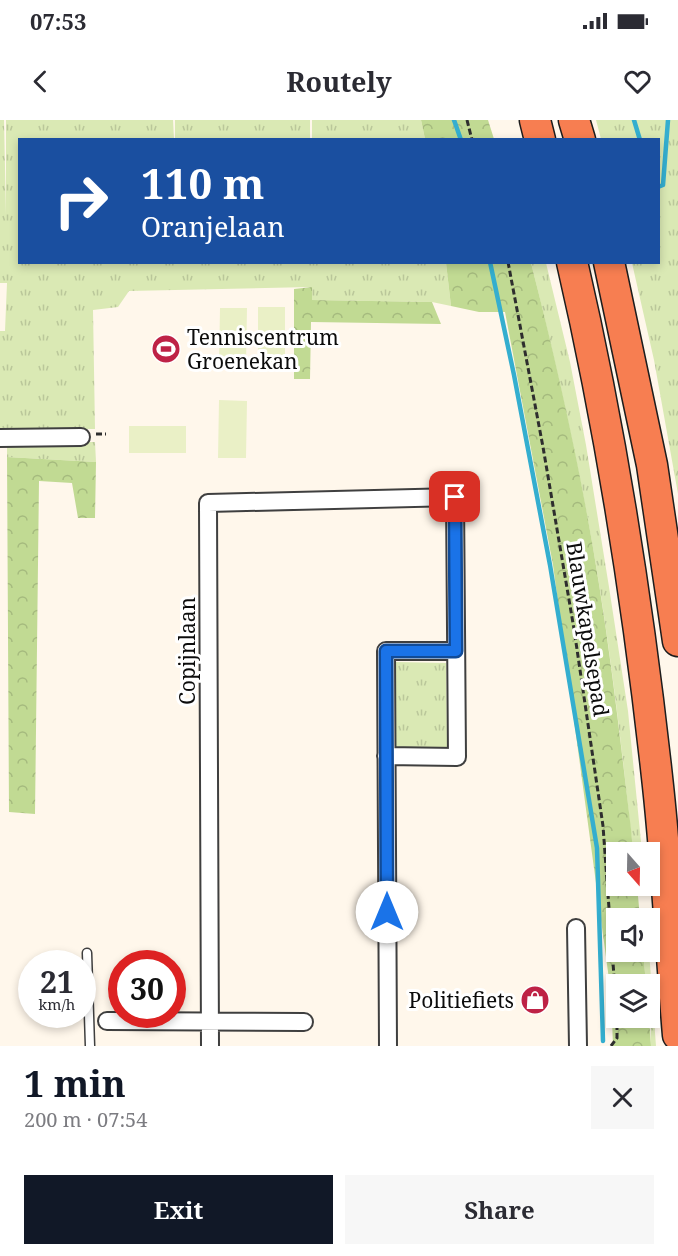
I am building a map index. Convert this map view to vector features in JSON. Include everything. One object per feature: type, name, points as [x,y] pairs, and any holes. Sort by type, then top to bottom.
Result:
[{"type":"highway","points":[[535,120],[540,138]]},
{"type":"highway","points":[[574,120],[579,138]]},
{"type":"highway","points":[[572,264],[609,442],[632,580],[658,788],[678,1035]]},
{"type":"highway","points":[[609,264],[652,465],[678,641]]},
{"type":"street","points":[[0,438],[81,437]]},
{"type":"street","name":"Copijnlaan","points":[[210,1046],[208,503],[455,497],[456,651]]},
{"type":"street","points":[[386,756],[457,757],[456,651],[386,651],[386,756],[388,1046]]},
{"type":"street","points":[[576,928],[579,1046]]},
{"type":"street","points":[[107,1022],[304,1022]]},
{"type":"lane","points":[[89,1028],[90,1046]]},
{"type":"path","points":[[467,120],[472,138]]},
{"type":"path","name":"Blauwkapelsepad","points":[[508,264],[549,481],[602,814],[614,974]]},
{"type":"path","points":[[611,1046],[617,1038],[617,1028]]},
{"type":"green space","points":[[0,120],[4,120],[6,215],[6,120],[173,120],[174,138],[18,138],[18,264],[446,264],[451,306],[432,302],[311,300],[311,287],[129,291],[118,307],[93,310],[95,429],[0,429],[0,331],[5,331],[7,283],[0,283]]},
{"type":"green space","points":[[175,120],[310,120],[310,138],[175,138]]},
{"type":"green space","points":[[312,120],[421,120],[425,138],[312,138]]},
{"type":"green space","points":[[421,120],[488,120],[494,138],[425,138]]},
{"type":"green space","points":[[596,120],[678,120],[678,494],[654,360],[632,264],[660,264],[660,138],[601,138]]},
{"type":"green space","points":[[446,264],[531,264],[569,422],[585,503],[608,645],[631,829],[632,842],[606,842],[606,896],[638,896],[639,908],[606,908],[606,957],[553,565],[505,312],[479,312],[451,306]]},
{"type":"green space","points":[[531,264],[546,264],[570,362],[586,445],[628,711],[641,842],[632,842],[595,557],[568,420]]},
{"type":"green space","points":[[312,287],[312,300],[432,302],[441,324],[311,322],[310,379],[294,379],[294,289]]},
{"type":"green space","points":[[258,307],[285,307],[285,366],[258,366]]},
{"type":"green space","points":[[220,308],[247,308],[246,365],[219,365]]},
{"type":"green space","points":[[219,400],[247,401],[246,458],[218,458]]},
{"type":"green space","points":[[129,426],[186,426],[186,453],[129,453]]},
{"type":"green space","points":[[7,442],[95,442],[96,462],[7,457]]},
{"type":"green space","points":[[7,457],[96,462],[95,518],[78,518],[72,483],[39,481],[35,814],[9,812]]},
{"type":"green space","points":[[396,662],[446,663],[447,748],[396,747]]},
{"type":"green space","points":[[607,962],[644,962],[645,974],[608,974]]},
{"type":"green space","points":[[644,962],[650,962],[651,974],[645,974]]},
{"type":"green space","points":[[612,1028],[650,1028],[651,1046],[613,1046]]},
{"type":"green space","points":[[651,1028],[655,1028],[656,1046],[651,1046]]},
{"type":"waterway","points":[[454,120],[460,138]]},
{"type":"waterway","points":[[634,120],[639,138]]},
{"type":"waterway","points":[[660,186],[663,185],[668,120]]},
{"type":"waterway","points":[[490,264],[550,565],[597,848],[603,1041]]},
{"type":"place","name":"Tenniscentrum Groenekan","points":[[166,349]]},
{"type":"place","name":"Politiefiets","points":[[535,1000]]},
{"type":"route","points":[[387,912],[386,651],[456,651],[455,497]]}]
